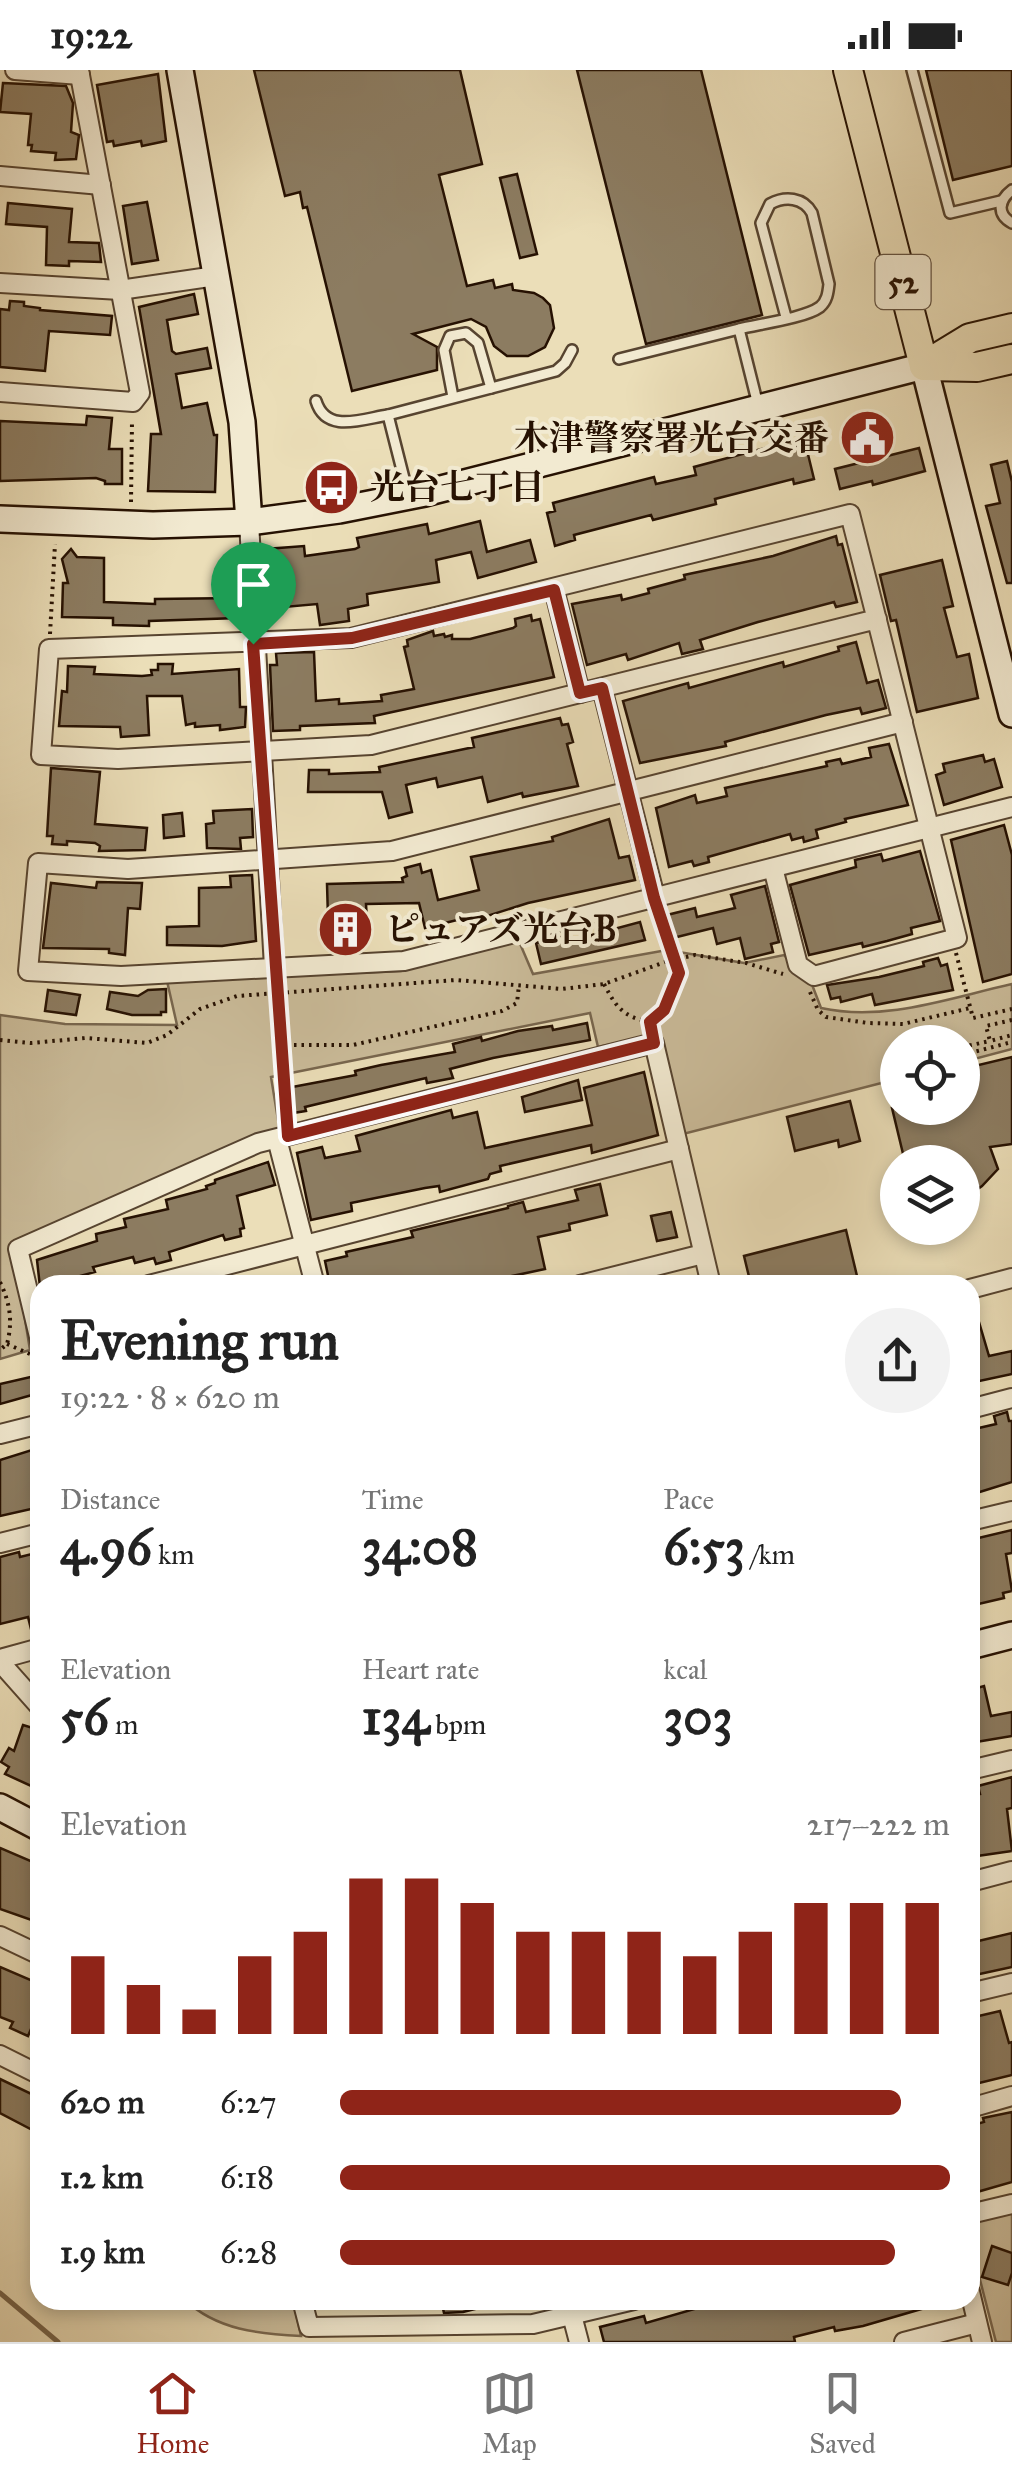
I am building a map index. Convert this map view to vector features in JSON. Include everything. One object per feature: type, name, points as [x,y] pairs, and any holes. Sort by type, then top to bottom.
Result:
[{"type":"main road","name":"52","points":[[848,70],[924,366],[970,338],[1012,328]]},
{"type":"main road","points":[[924,366],[977,367],[1012,359]]},
{"type":"street","points":[[0,392],[132,402],[140,393],[80,73],[15,70]]},
{"type":"street","points":[[180,70],[242,422],[274,968]]},
{"type":"street","points":[[0,176],[101,185]]},
{"type":"street","points":[[0,283],[120,290],[216,276]]},
{"type":"street","points":[[0,519],[153,525],[249,522],[409,496],[924,366],[1012,714]]},
{"type":"street","points":[[773,868],[798,965],[814,976],[957,938],[850,514],[352,638],[49,649],[41,755],[118,760],[371,745],[876,619]]},
{"type":"street","points":[[554,590],[580,693]]},
{"type":"street","points":[[602,688],[654,898]]},
{"type":"street","points":[[902,722],[392,851],[128,868],[38,863],[28,972],[121,976],[404,961],[1012,808]]},
{"type":"street","points":[[30,1291],[18,1249],[258,1143],[654,1043],[709,1275]]},
{"type":"street","points":[[282,1138],[313,1275]]},
{"type":"street","points":[[187,1275],[680,1150]]},
{"type":"street","points":[[620,1275],[703,1254]]},
{"type":"street","points":[[980,1286],[1012,1278]]},
{"type":"street","points":[[980,1406],[1012,1398]]},
{"type":"street","points":[[0,1434],[30,1426]]},
{"type":"street","points":[[980,1519],[1012,1511]]},
{"type":"street","points":[[0,1543],[30,1536]]},
{"type":"street","points":[[980,1644],[1012,1636]]},
{"type":"street","points":[[30,1651],[0,1660],[30,1695]]},
{"type":"street","points":[[980,1768],[1012,1760]]},
{"type":"street","points":[[0,1807],[30,1823]]},
{"type":"street","points":[[980,1879],[1012,1871]]},
{"type":"street","points":[[0,1936],[30,1950]]},
{"type":"street","points":[[980,1991],[1012,1982]]},
{"type":"street","points":[[0,2054],[30,2069]]},
{"type":"street","points":[[980,2105],[1012,2096]]},
{"type":"street","points":[[980,2212],[1012,2204]]},
{"type":"street","points":[[305,2310],[309,2327],[533,2324],[565,2310]]},
{"type":"street","points":[[571,2310],[579,2342]]},
{"type":"street","points":[[904,2342],[980,2333]]},
{"type":"lane","points":[[912,70],[950,213],[1002,201],[1012,190]]},
{"type":"lane","points":[[619,358],[786,317],[817,309],[823,304],[829,289],[812,213],[808,206],[792,199],[770,204],[762,223],[786,317]]},
{"type":"lane","points":[[1002,201],[1004,218],[1012,223]]},
{"type":"lane","points":[[739,328],[759,408]]},
{"type":"lane","points":[[453,398],[444,350],[450,336],[466,333],[478,343],[491,388]]},
{"type":"lane","points":[[316,401],[324,417],[334,422],[388,415],[556,371],[572,350]]},
{"type":"lane","points":[[388,415],[409,496]]},
{"type":"path","points":[[132,402],[132,506]]},
{"type":"path","points":[[49,649],[56,542]]},
{"type":"path","points":[[650,1022],[664,1010],[679,973],[654,898]]},
{"type":"path","points":[[953,939],[973,1018],[1012,1009]]},
{"type":"path","points":[[0,1040],[31,1043],[86,1038],[146,1042],[167,1035],[200,1008],[215,1002],[445,980],[562,989],[604,984],[695,955],[746,963],[792,977]]},
{"type":"path","points":[[274,968],[282,1138]]},
{"type":"path","points":[[604,984],[626,1017],[650,1022]]},
{"type":"path","points":[[280,1045],[353,1045],[502,1011],[517,1002],[519,985]]},
{"type":"path","points":[[808,985],[818,1010],[826,1017],[840,1020],[903,1024],[970,1008]]},
{"type":"path","points":[[990,1041],[986,1026],[1012,1020]]},
{"type":"path","points":[[650,1022],[654,1043]]},
{"type":"path","points":[[980,1044],[1012,1035]]},
{"type":"path","points":[[980,1050],[1012,1042]]},
{"type":"path","points":[[0,1282],[10,1304],[10,1332],[7,1344],[0,1350]]},
{"type":"path","points":[[7,1344],[30,1354]]},
{"type":"shaded area","points":[[518,939],[533,974],[667,950],[744,963],[784,955],[811,982],[821,1008],[845,1012],[917,1006],[1012,984],[1012,1049],[980,1057],[980,1025],[880,1025],[880,1083],[683,1134],[658,1034],[598,1047],[590,1013],[271,1077],[280,1132],[13,1245],[30,1350],[0,1359],[0,1015],[65,1024],[177,1025],[167,981],[401,971]]},
{"type":"shaded area","points":[[1012,2213],[1012,2342],[996,2342],[980,2280],[980,2221]]},
{"type":"shaded area","points":[[197,2310],[295,2310],[301,2336],[254,2332]]},
{"type":"building","points":[[254,70],[460,70],[482,164],[439,175],[467,286],[493,280],[495,288],[512,284],[513,290],[543,298],[550,305],[554,328],[545,347],[528,356],[507,356],[494,346],[486,327],[471,319],[413,334],[437,347],[437,370],[352,391],[307,207],[303,208],[300,192],[285,196]]},
{"type":"building","points":[[577,70],[701,70],[762,315],[646,344]]},
{"type":"building","points":[[926,70],[1012,70],[1012,166],[953,180]]},
{"type":"building","points":[[158,74],[166,141],[142,146],[141,141],[114,146],[113,141],[107,142],[97,85]]},
{"type":"building","points":[[3,83],[66,86],[73,103],[71,132],[79,135],[76,159],[55,160],[56,153],[31,151],[31,114],[0,112]]},
{"type":"building","points":[[517,174],[537,254],[520,258],[500,178]]},
{"type":"building","points":[[147,202],[158,260],[132,264],[123,206]]},
{"type":"building","points":[[8,203],[72,209],[69,242],[99,243],[101,262],[46,265],[47,227],[6,224]]},
{"type":"building","points":[[194,294],[198,314],[167,320],[172,351],[176,354],[207,348],[211,368],[176,374],[182,408],[207,403],[217,435],[215,492],[148,491],[151,434],[161,434],[139,307]]},
{"type":"building","points":[[10,301],[24,302],[24,306],[40,310],[112,316],[110,335],[49,331],[45,371],[0,367],[0,309],[9,310]]},
{"type":"building","points":[[87,416],[112,418],[109,449],[122,449],[122,484],[105,484],[96,478],[0,481],[0,421],[86,425]]},
{"type":"building","points":[[795,440],[797,449],[806,446],[814,479],[794,484],[793,479],[653,520],[651,515],[574,535],[575,540],[555,546],[547,513],[555,511],[553,503],[654,477],[656,484],[696,475],[694,467]]},
{"type":"building","points":[[919,448],[925,471],[840,489],[835,469]]},
{"type":"building","points":[[1007,461],[1012,482],[1012,583],[1007,583],[986,506],[1000,503],[991,465]]},
{"type":"building","points":[[480,521],[487,552],[530,540],[536,562],[478,578],[471,552],[436,560],[439,582],[367,594],[368,605],[348,609],[349,621],[320,625],[317,604],[273,608],[266,549],[304,546],[305,556],[355,549],[359,547],[357,538],[427,524],[429,534]]},
{"type":"building","points":[[836,536],[838,545],[842,544],[857,602],[836,607],[834,602],[758,622],[700,640],[703,649],[682,654],[679,643],[628,660],[626,654],[587,665],[572,604],[621,595],[622,600],[685,579],[684,575],[773,556]]},
{"type":"building","points":[[71,549],[77,557],[104,558],[104,602],[155,604],[155,599],[237,598],[238,618],[149,621],[149,626],[113,625],[113,618],[62,617],[63,583],[68,583],[62,559]]},
{"type":"building","points":[[942,560],[953,606],[944,608],[957,657],[969,654],[978,698],[917,712],[896,620],[891,621],[880,575]]},
{"type":"building","points":[[531,615],[532,621],[540,619],[554,677],[374,716],[375,723],[273,731],[270,665],[277,665],[276,653],[314,652],[316,701],[382,701],[381,695],[414,689],[404,647],[408,646],[407,640],[433,631],[434,636],[470,639],[513,628],[515,619]]},
{"type":"building","points":[[856,642],[867,683],[878,680],[886,708],[862,714],[860,708],[826,715],[725,742],[726,746],[640,763],[623,701],[783,662],[784,667]]},
{"type":"building","points":[[158,664],[173,664],[172,674],[239,669],[240,707],[246,707],[245,727],[220,730],[220,725],[186,725],[182,696],[147,696],[149,735],[121,737],[120,727],[59,726],[68,666],[95,667],[94,674],[142,676],[152,675],[151,670],[158,670]]},
{"type":"building","points":[[560,718],[562,725],[568,724],[573,742],[567,744],[578,786],[488,802],[482,777],[438,787],[436,778],[406,785],[412,812],[389,818],[382,792],[308,792],[309,770],[329,770],[329,774],[380,772],[379,767],[474,747],[472,738]]},
{"type":"building","points":[[889,744],[908,805],[845,819],[846,822],[816,830],[818,838],[804,842],[803,837],[792,840],[790,834],[708,857],[709,862],[694,866],[692,861],[669,867],[656,808],[695,795],[697,803],[727,796],[725,788],[827,766],[826,762],[840,759],[842,764],[871,757],[869,748]]},
{"type":"building","points":[[983,755],[985,762],[994,759],[1002,787],[944,805],[936,775],[945,772],[943,764]]},
{"type":"building","points":[[51,768],[100,772],[95,824],[147,828],[145,850],[99,851],[100,846],[95,843],[67,841],[67,845],[52,844],[53,836],[47,836]]},
{"type":"building","points":[[252,809],[253,837],[240,838],[241,849],[207,848],[206,824],[214,823],[213,811]]},
{"type":"building","points":[[182,813],[184,836],[164,838],[163,815]]},
{"type":"building","points":[[609,819],[619,858],[629,856],[635,880],[528,903],[462,924],[461,919],[425,928],[419,903],[366,904],[368,939],[325,941],[327,884],[403,882],[402,878],[407,876],[405,868],[420,864],[422,873],[431,870],[438,900],[479,890],[471,857],[553,841],[552,837]]},
{"type":"building","points":[[1004,825],[1012,855],[1012,974],[983,982],[951,840]]},
{"type":"building","points":[[920,851],[940,921],[911,928],[912,934],[887,941],[809,955],[790,885],[856,867],[855,860],[881,854],[883,861]]},
{"type":"building","points":[[252,875],[256,941],[222,946],[167,945],[167,927],[199,926],[199,888],[231,887],[230,876]]},
{"type":"building","points":[[97,882],[142,883],[140,909],[128,908],[125,955],[109,953],[109,949],[43,948],[51,883],[96,888]]},
{"type":"building","points":[[765,886],[779,942],[771,944],[773,952],[745,959],[740,938],[717,944],[713,928],[673,938],[667,915],[695,908],[697,917],[735,908],[731,895]]},
{"type":"building","points":[[640,922],[645,940],[541,964],[536,943],[561,937],[562,943]]},
{"type":"building","points":[[938,958],[941,966],[947,964],[953,990],[875,1005],[872,994],[841,1002],[840,997],[831,999],[827,985],[879,977],[924,966],[923,962]]},
{"type":"building","points":[[166,989],[166,1012],[161,1015],[132,1015],[107,1009],[110,992],[138,996],[148,990]]},
{"type":"building","points":[[48,990],[80,995],[76,1015],[45,1011]]},
{"type":"building","points":[[587,1023],[590,1040],[493,1058],[450,1069],[453,1078],[427,1083],[426,1078],[293,1113],[287,1088],[455,1052],[453,1044],[481,1037],[482,1041],[518,1031],[552,1026],[553,1030]]},
{"type":"building","points":[[1012,1057],[1012,1144],[990,1147],[998,1169],[980,1187],[980,1145],[901,1145],[896,1125],[980,1125],[980,1065]]},
{"type":"building","points":[[644,1072],[658,1135],[592,1153],[591,1145],[500,1166],[501,1171],[490,1174],[488,1179],[440,1192],[439,1186],[351,1203],[352,1211],[311,1220],[297,1153],[322,1147],[325,1158],[360,1151],[356,1136],[451,1110],[453,1118],[477,1112],[485,1148],[592,1125],[584,1088]]},
{"type":"building","points":[[578,1080],[582,1100],[525,1112],[522,1097]]},
{"type":"building","points":[[850,1101],[860,1141],[839,1147],[838,1140],[795,1151],[787,1117]]},
{"type":"building","points":[[268,1162],[275,1185],[237,1196],[244,1228],[240,1229],[241,1236],[225,1240],[223,1235],[169,1252],[171,1260],[156,1264],[154,1258],[135,1263],[133,1257],[93,1267],[95,1272],[84,1275],[39,1275],[37,1260],[97,1241],[96,1234],[126,1227],[124,1219],[168,1209],[166,1200],[207,1189],[215,1180]]},
{"type":"building","points":[[600,1184],[607,1215],[569,1224],[570,1230],[538,1237],[545,1269],[517,1275],[328,1275],[325,1261],[347,1256],[346,1252],[413,1237],[411,1231],[523,1202],[526,1212],[578,1200],[575,1190]]},
{"type":"building","points":[[671,1212],[677,1237],[657,1241],[651,1216]]},
{"type":"building","points":[[846,1230],[857,1275],[749,1275],[744,1256]]},
{"type":"building","points":[[980,1325],[989,1356],[1012,1351],[1012,1374],[980,1381]]},
{"type":"building","points":[[30,1377],[30,1396],[0,1404],[0,1384]]},
{"type":"building","points":[[1007,1412],[1012,1421],[1012,1482],[980,1492],[980,1428],[996,1424],[994,1416]]},
{"type":"building","points":[[30,1451],[30,1509],[0,1516],[0,1460]]},
{"type":"building","points":[[1012,1530],[1012,1553],[1006,1554],[1012,1591],[1003,1593],[1004,1598],[980,1604],[980,1538]]},
{"type":"building","points":[[19,1552],[20,1557],[30,1554],[30,1625],[28,1617],[0,1624],[0,1557]]},
{"type":"building","points":[[984,1686],[991,1716],[1012,1712],[1012,1736],[980,1741],[980,1687]]},
{"type":"building","points":[[23,1725],[30,1727],[30,1785],[5,1774],[9,1767],[1,1762],[9,1748],[14,1751]]},
{"type":"building","points":[[1012,1777],[1012,1808],[1007,1809],[1012,1851],[980,1856],[980,1785]]},
{"type":"building","points":[[0,1848],[30,1861],[30,1920],[0,1909]]},
{"type":"building","points":[[1012,1933],[1012,1967],[980,1974],[980,1941]]},
{"type":"building","points":[[0,1967],[30,1980],[28,2036],[10,2028],[13,2022],[0,2017]]},
{"type":"building","points":[[1000,2011],[1009,2043],[1012,2042],[1012,2075],[980,2083],[980,2016]]},
{"type":"building","points":[[0,2079],[30,2093],[30,2129],[0,2113]]},
{"type":"building","points":[[1012,2112],[1012,2182],[980,2191],[980,2123],[983,2118]]},
{"type":"building","points":[[992,2246],[1012,2253],[1008,2285],[982,2277]]},
{"type":"building","points":[[691,2310],[918,2310],[863,2326],[835,2331],[834,2327],[794,2337],[795,2342],[604,2342],[600,2327],[644,2316],[646,2323]]},
{"type":"waterway","points":[[0,2293],[58,2342]]},
{"type":"place","name":"木津警察署光台交番","points":[[868,438]]},
{"type":"place","name":"光台七丁目","points":[[331,487]]},
{"type":"place","name":"ピュアズ光台B","points":[[346,929]]},
{"type":"route","points":[[554,590],[580,693],[602,688],[654,898],[679,973],[664,1010],[650,1022],[654,1043],[288,1136],[253,644],[352,638],[554,590]]}]
